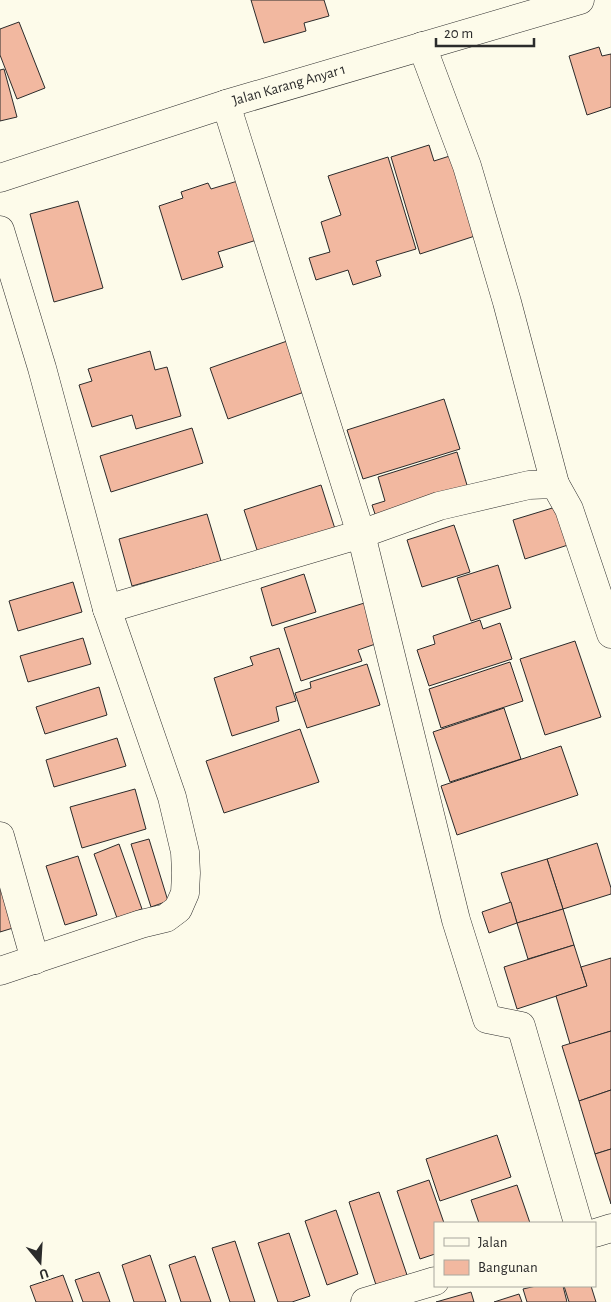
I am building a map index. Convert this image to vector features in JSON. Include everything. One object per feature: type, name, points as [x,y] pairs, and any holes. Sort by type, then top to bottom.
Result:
[{"type":"street","name":"Jalan Karang Anyar 1","points":[[0,178],[226,104],[580,0]]},
{"type":"street","points":[[422,46],[467,166],[507,302],[555,484],[569,508],[611,634]]},
{"type":"street","points":[[226,104],[361,534],[456,920],[487,1020],[521,1026],[578,1222]]},
{"type":"street","points":[[0,230],[42,368],[107,609],[172,797],[185,852],[185,893],[178,909],[166,918],[141,924],[0,971]]},
{"type":"street","points":[[107,609],[361,534],[439,506],[529,485],[555,484]]},
{"type":"street","points":[[0,836],[35,960]]},
{"type":"street","points":[[596,1233],[611,1228]]},
{"type":"street","points":[[365,1302],[434,1281]]},
{"type":"building","points":[[251,0],[324,0],[329,16],[304,23],[306,31],[264,43]]},
{"type":"building","points":[[19,22],[45,88],[17,99],[0,55],[0,29]]},
{"type":"building","points":[[599,47],[602,56],[611,54],[611,107],[587,115],[569,56]]},
{"type":"building","points":[[4,69],[17,117],[0,121],[0,70]]},
{"type":"building","points":[[429,145],[434,161],[459,153],[484,233],[420,254],[391,157]]},
{"type":"building","points":[[388,157],[416,249],[376,261],[381,276],[353,285],[348,270],[316,280],[309,258],[330,252],[321,222],[341,215],[328,176]]},
{"type":"building","points":[[241,180],[260,239],[218,252],[223,267],[182,280],[159,206],[183,198],[181,192],[208,183],[211,189]]},
{"type":"building","points":[[78,201],[103,288],[54,302],[30,214]]},
{"type":"building","points":[[290,340],[307,391],[228,419],[210,368]]},
{"type":"building","points":[[150,351],[155,370],[167,367],[181,416],[136,429],[132,415],[92,427],[79,385],[92,381],[88,369]]},
{"type":"building","points":[[444,399],[460,449],[363,479],[347,430]]},
{"type":"building","points":[[192,428],[203,463],[111,492],[100,456]]},
{"type":"building","points":[[457,452],[470,495],[378,523],[372,505],[385,501],[378,477]]},
{"type":"building","points":[[321,485],[336,532],[259,556],[244,510]]},
{"type":"building","points":[[559,506],[571,544],[525,559],[513,520]]},
{"type":"building","points":[[207,514],[221,561],[132,586],[119,539]]},
{"type":"building","points":[[454,525],[470,572],[422,587],[407,540]]},
{"type":"building","points":[[498,565],[511,608],[471,621],[457,578]]},
{"type":"building","points":[[304,574],[316,612],[272,626],[261,588]]},
{"type":"building","points":[[73,582],[82,612],[18,631],[9,601]]},
{"type":"building","points":[[374,600],[387,640],[358,650],[362,661],[301,681],[284,628]]},
{"type":"building","points":[[480,620],[483,629],[500,623],[512,659],[429,686],[417,650],[435,644],[433,636]]},
{"type":"building","points":[[83,638],[91,664],[28,682],[20,656]]},
{"type":"building","points":[[575,641],[601,717],[545,735],[520,659]]},
{"type":"building","points":[[279,648],[296,701],[276,707],[279,721],[232,736],[214,678],[253,665],[250,657]]},
{"type":"building","points":[[510,662],[523,701],[441,728],[429,689]]},
{"type":"building","points":[[367,664],[380,705],[307,728],[295,693],[311,688],[310,682]]},
{"type":"building","points":[[99,687],[107,715],[45,734],[36,707]]},
{"type":"building","points":[[504,708],[521,759],[450,782],[433,732]]},
{"type":"building","points":[[300,729],[319,782],[224,813],[206,761]]},
{"type":"building","points":[[117,738],[126,766],[54,787],[46,760]]},
{"type":"building","points":[[561,746],[578,795],[457,835],[441,786]]},
{"type":"building","points":[[135,789],[146,829],[82,848],[70,807]]},
{"type":"building","points":[[149,839],[168,901],[151,907],[131,844]]},
{"type":"building","points":[[597,843],[611,888],[611,894],[563,909],[547,859]]},
{"type":"building","points":[[119,844],[142,909],[117,918],[94,854]]},
{"type":"building","points":[[78,856],[97,915],[65,925],[46,866]]},
{"type":"building","points":[[547,859],[563,909],[517,923],[501,873]]},
{"type":"building","points":[[0,885],[13,928],[0,932]]},
{"type":"building","points":[[511,902],[517,923],[489,933],[482,912]]},
{"type":"building","points":[[563,909],[574,945],[528,959],[517,923]]},
{"type":"building","points":[[574,945],[587,986],[517,1009],[504,967]]},
{"type":"building","points":[[611,958],[611,1031],[570,1044],[556,996],[587,986],[581,967]]},
{"type":"building","points":[[611,1031],[611,1090],[579,1101],[562,1046]]},
{"type":"building","points":[[611,1090],[611,1149],[595,1154],[579,1101]]},
{"type":"building","points":[[497,1135],[511,1177],[440,1201],[426,1159]]},
{"type":"building","points":[[611,1149],[611,1204],[595,1154]]},
{"type":"building","points":[[429,1180],[444,1222],[434,1222],[434,1254],[420,1259],[397,1191]]},
{"type":"building","points":[[517,1185],[530,1222],[479,1222],[471,1200]]},
{"type":"building","points":[[379,1192],[407,1275],[376,1285],[349,1202]]},
{"type":"building","points":[[336,1210],[358,1274],[327,1285],[305,1221]]},
{"type":"building","points":[[289,1233],[310,1296],[292,1302],[278,1302],[258,1243]]},
{"type":"building","points":[[235,1241],[255,1302],[230,1302],[212,1248]]},
{"type":"building","points":[[150,1255],[166,1302],[134,1302],[122,1265]]},
{"type":"building","points":[[195,1256],[211,1302],[181,1302],[169,1265]]},
{"type":"building","points":[[99,1272],[110,1302],[83,1302],[75,1280]]},
{"type":"building","points":[[63,1275],[73,1302],[36,1302],[30,1286]]},
{"type":"building","points":[[532,1287],[563,1287],[567,1302],[527,1302],[523,1289]]},
{"type":"building","points":[[564,1287],[591,1287],[596,1302],[569,1302]]},
{"type":"building","points":[[471,1292],[474,1302],[436,1302]]},
{"type":"building","points":[[519,1294],[522,1302],[494,1302]]}]
